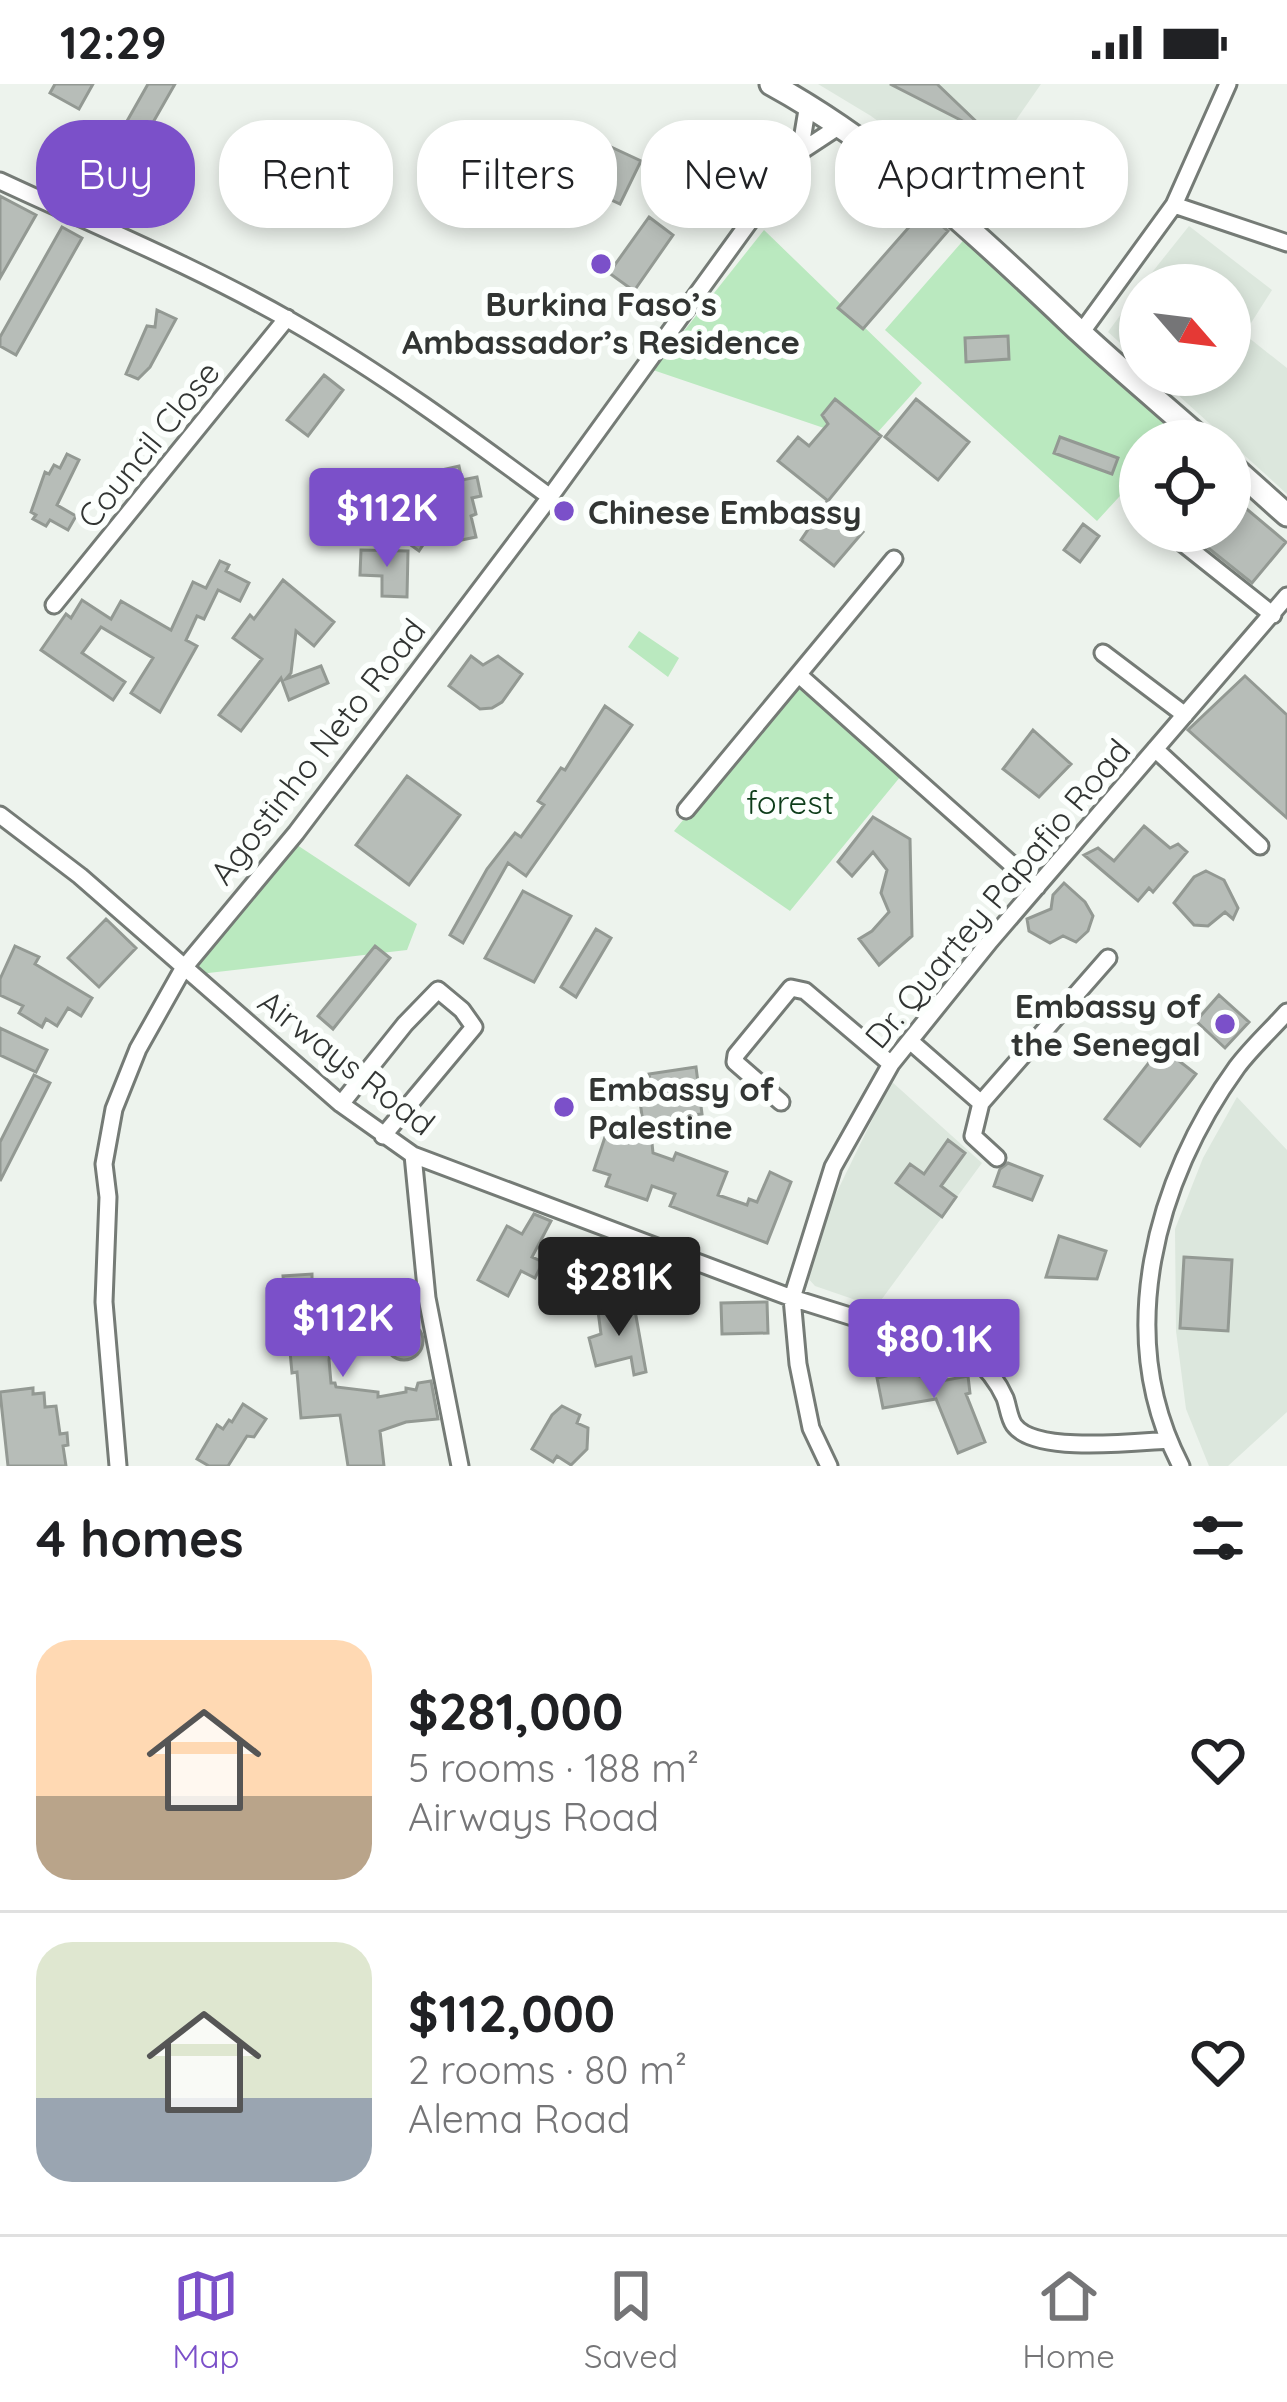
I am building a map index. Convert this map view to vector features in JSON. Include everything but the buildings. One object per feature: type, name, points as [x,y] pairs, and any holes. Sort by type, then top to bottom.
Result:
[{"type":"street","points":[[771,84],[835,121]]},
{"type":"street","points":[[1081,333],[1174,205],[1228,84]]},
{"type":"street","name":"Agostinho Neto Road","points":[[805,120],[808,104]]},
{"type":"street","points":[[0,181],[287,318],[373,369],[550,497]]},
{"type":"street","points":[[1174,205],[1287,243]]},
{"type":"street","name":"Agostinho Neto Road","points":[[118,1466],[104,1302],[109,1197],[104,1164],[114,1109],[138,1049],[183,969],[296,833],[550,497],[745,228]]},
{"type":"street","points":[[969,228],[1180,420]]},
{"type":"street","name":"Council Close","points":[[55,605],[287,318]]},
{"type":"street","points":[[1251,483],[1287,515]]},
{"type":"street","points":[[1194,552],[1273,615]]},
{"type":"street","points":[[686,810],[894,560]]},
{"type":"street","name":"Dr. Quartey Papafio Road","points":[[829,1466],[811,1428],[798,1364],[792,1298],[832,1167],[891,1064],[1287,596]]},
{"type":"street","points":[[1103,653],[1185,715]]},
{"type":"street","points":[[799,675],[1037,886]]},
{"type":"street","points":[[1155,749],[1260,846]]},
{"type":"street","name":"Airways Road","points":[[0,815],[80,876],[341,1104],[412,1155],[792,1298],[971,1354],[1004,1396],[1013,1424],[1030,1438],[1082,1444],[1169,1440]]},
{"type":"street","points":[[997,1158],[973,1136],[980,1103],[1108,958]]},
{"type":"street","points":[[781,1102],[735,1062],[791,988],[805,991],[891,1064]]},
{"type":"street","points":[[341,1104],[438,990],[474,1027],[383,1136]]},
{"type":"street","points":[[1181,1466],[1159,1416],[1148,1334],[1151,1258],[1163,1210],[1210,1109],[1238,1065],[1287,1012]]},
{"type":"street","points":[[910,1041],[980,1103]]},
{"type":"street","points":[[412,1155],[427,1298],[460,1466]]},
{"type":"shaded area","points":[[818,84],[1041,84],[1016,120],[876,120]]},
{"type":"shaded area","points":[[1189,226],[1238,264],[1159,264]]},
{"type":"shaded area","points":[[1251,274],[1272,290],[1251,323]]},
{"type":"shaded area","points":[[1119,317],[1119,342],[1108,332]]},
{"type":"shaded area","points":[[1251,340],[1287,368],[1287,494],[1251,461],[1251,420],[1206,420],[1179,396],[1251,396]]},
{"type":"shaded area","points":[[891,1081],[982,1163],[876,1307],[815,1286],[807,1277],[832,1202]]},
{"type":"shaded area","points":[[1237,1097],[1287,1150],[1287,1412],[1228,1466],[1209,1466],[1186,1409],[1176,1331],[1175,1229],[1203,1158]]},
{"type":"green space","points":[[764,230],[922,383],[868,443],[653,370]]},
{"type":"green space","points":[[968,235],[1119,377],[1119,396],[1140,396],[1165,420],[1119,420],[1119,497],[1097,521],[885,330]]},
{"type":"green space","points":[[639,631],[679,658],[668,677],[628,647]]},
{"type":"green space","name":"forest","points":[[800,679],[905,771],[790,911],[674,831]]},
{"type":"green space","points":[[294,843],[417,924],[407,950],[191,975]]},
{"type":"place","name":"Burkina Faso’s Ambassador’s Residence","points":[[601,264]]},
{"type":"place","name":"Chinese Embassy","points":[[564,511]]},
{"type":"place","name":"Embassy of the Senegal","points":[[1225,1024]]},
{"type":"place","name":"Embassy of Palestine","points":[[564,1107]]}]
